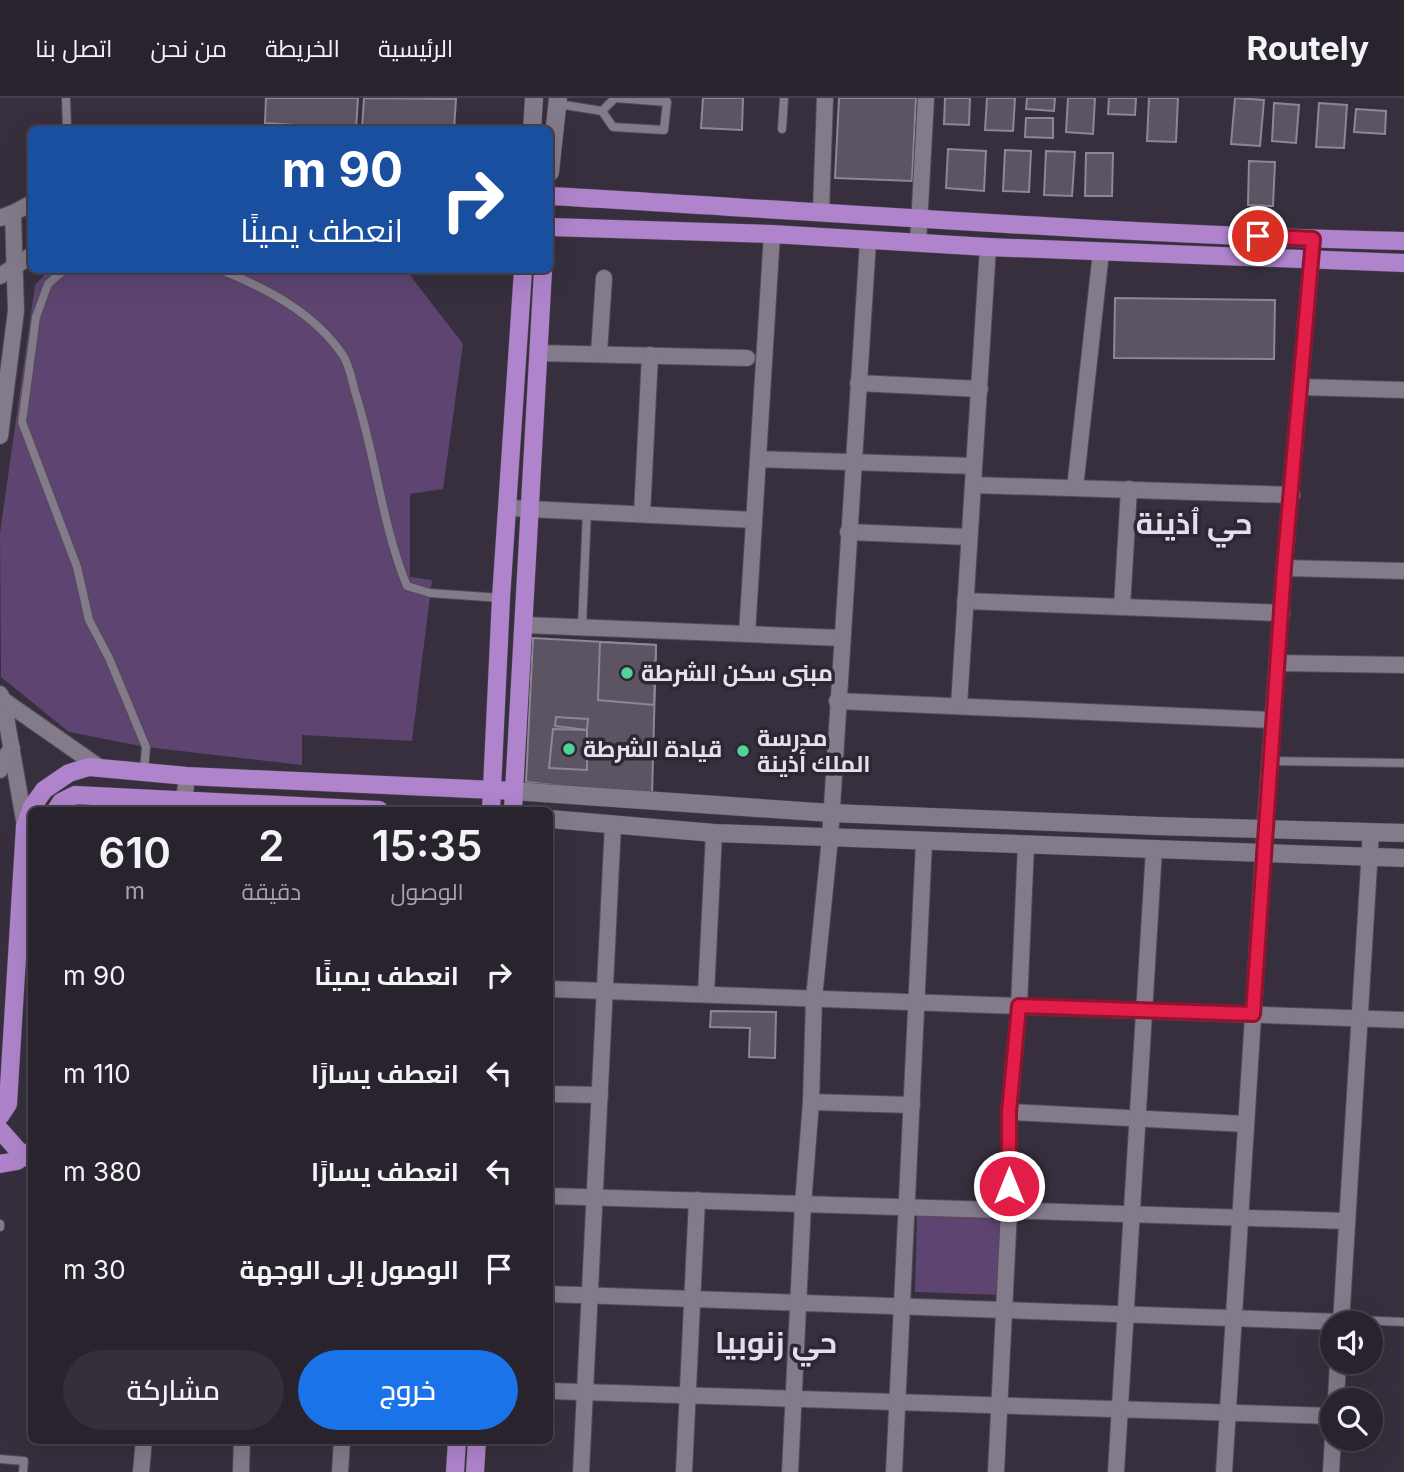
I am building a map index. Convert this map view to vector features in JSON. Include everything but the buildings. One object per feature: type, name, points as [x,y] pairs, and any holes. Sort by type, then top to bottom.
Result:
[{"type":"main road","points":[[553,196],[1313,239],[1404,241]]},
{"type":"main road","points":[[553,227],[772,234],[1101,252],[1404,262]]},
{"type":"main road","points":[[491,807],[500,598],[509,508],[523,273]]},
{"type":"main road","points":[[513,807],[543,273]]},
{"type":"main road","points":[[32,807],[44,790],[69,773],[99,767],[187,776],[513,791]]},
{"type":"main road","points":[[44,790],[59,806],[75,795],[183,805],[246,807]]},
{"type":"main road","points":[[0,1116],[8,1104],[25,826],[28,818]]},
{"type":"main road","points":[[0,1130],[28,1156]]},
{"type":"main road","points":[[0,1164],[28,1157]]},
{"type":"main road","points":[[455,1472],[457,1444]]},
{"type":"main road","points":[[475,1472],[477,1444]]},
{"type":"street","points":[[532,126],[534,98]]},
{"type":"street","points":[[821,211],[825,98]]},
{"type":"street","points":[[918,243],[926,98]]},
{"type":"street","points":[[553,145],[558,101]]},
{"type":"street","points":[[0,436],[4,378],[16,311],[7,273],[7,216],[28,205]]},
{"type":"street","points":[[747,634],[772,234]]},
{"type":"street","points":[[1224,1472],[1263,854],[1284,568],[1313,239]]},
{"type":"street","points":[[790,1472],[803,1204],[811,1102],[814,998],[830,838],[868,241]]},
{"type":"street","points":[[959,705],[988,247]]},
{"type":"street","points":[[1075,488],[1101,252]]},
{"type":"street","points":[[7,273],[28,258]]},
{"type":"street","points":[[598,353],[604,278]]},
{"type":"street","points":[[538,352],[747,358]]},
{"type":"street","points":[[642,514],[650,355]]},
{"type":"street","points":[[858,383],[980,389]]},
{"type":"street","points":[[1301,387],[1404,390]]},
{"type":"street","points":[[758,459],[974,466]]},
{"type":"street","points":[[973,485],[1292,495]]},
{"type":"street","points":[[1122,607],[1129,489]]},
{"type":"street","points":[[509,508],[754,520]]},
{"type":"street","points":[[848,532],[969,537]]},
{"type":"street","points":[[1284,568],[1404,571]]},
{"type":"street","points":[[965,601],[1282,613]]},
{"type":"street","points":[[524,625],[841,638]]},
{"type":"street","points":[[1278,663],[1404,666]]},
{"type":"street","points":[[2,697],[25,826]]},
{"type":"street","points":[[2,697],[99,767]]},
{"type":"street","points":[[837,701],[1273,720]]},
{"type":"street","points":[[0,770],[12,748]]},
{"type":"street","points":[[183,805],[187,776]]},
{"type":"street","points":[[513,791],[831,813],[1404,833]]},
{"type":"street","points":[[553,819],[714,833],[1404,858]]},
{"type":"street","points":[[581,1472],[613,824]]},
{"type":"street","points":[[1116,1472],[1156,826]]},
{"type":"street","points":[[1342,1311],[1371,832]]},
{"type":"street","points":[[706,994],[714,833]]},
{"type":"street","points":[[894,1472],[924,842]]},
{"type":"street","points":[[996,1472],[1009,1211],[1009,1112],[1019,1006],[1026,845]]},
{"type":"street","points":[[553,989],[1404,1020]]},
{"type":"street","points":[[553,1094],[600,1095]]},
{"type":"street","points":[[811,1102],[912,1105]]},
{"type":"street","points":[[1009,1112],[1246,1125]]},
{"type":"street","points":[[553,1196],[1347,1221]]},
{"type":"street","points":[[684,1472],[696,1200]]},
{"type":"street","points":[[553,1294],[1320,1322]]},
{"type":"street","points":[[553,1391],[1320,1416]]},
{"type":"street","points":[[141,1472],[144,1444]]},
{"type":"street","points":[[241,1472],[242,1444]]},
{"type":"street","points":[[340,1472],[342,1444]]},
{"type":"street","points":[[1331,1472],[1332,1451]]},
{"type":"lane","points":[[66,98],[67,126]]},
{"type":"lane","points":[[558,101],[602,111],[613,127],[664,130],[667,100],[615,98],[602,111]]},
{"type":"lane","points":[[782,129],[784,98]]},
{"type":"lane","points":[[61,273],[48,284],[36,317],[22,422],[77,567],[89,620],[109,658],[146,747],[144,772]]},
{"type":"lane","points":[[227,273],[270,293],[312,319],[344,356],[378,476],[393,553],[407,586],[430,593],[500,598]]},
{"type":"lane","points":[[582,626],[587,512]]},
{"type":"lane","points":[[1271,761],[1404,763]]},
{"type":"lane","points":[[1383,1321],[1404,1322]]},
{"type":"lane","points":[[0,1459],[24,1461],[23,1472]]},
{"type":"shaded area","points":[[46,273],[408,273],[463,344],[443,489],[410,494],[410,577],[432,580],[412,741],[302,735],[302,765],[146,747],[69,732],[1,677],[0,533],[35,285]]},
{"type":"shaded area","points":[[917,1214],[1003,1216],[1000,1295],[915,1292]]},
{"type":"place","name":"مبنى سكن الشرطة","points":[[627,673]]},
{"type":"place","name":"قيادة الشرطة","points":[[569,749]]},
{"type":"place","name":"مدرسة الملك أذينة","points":[[743,751]]},
{"type":"district","name":"حي اُذينة","points":[[1194,524]]},
{"type":"district","name":"حي زنوبيا","points":[[776,1343]]},
{"type":"route","points":[[1009,1186],[1009,1112],[1019,1006],[1253,1014],[1284,568],[1313,239],[1258,236]]}]
